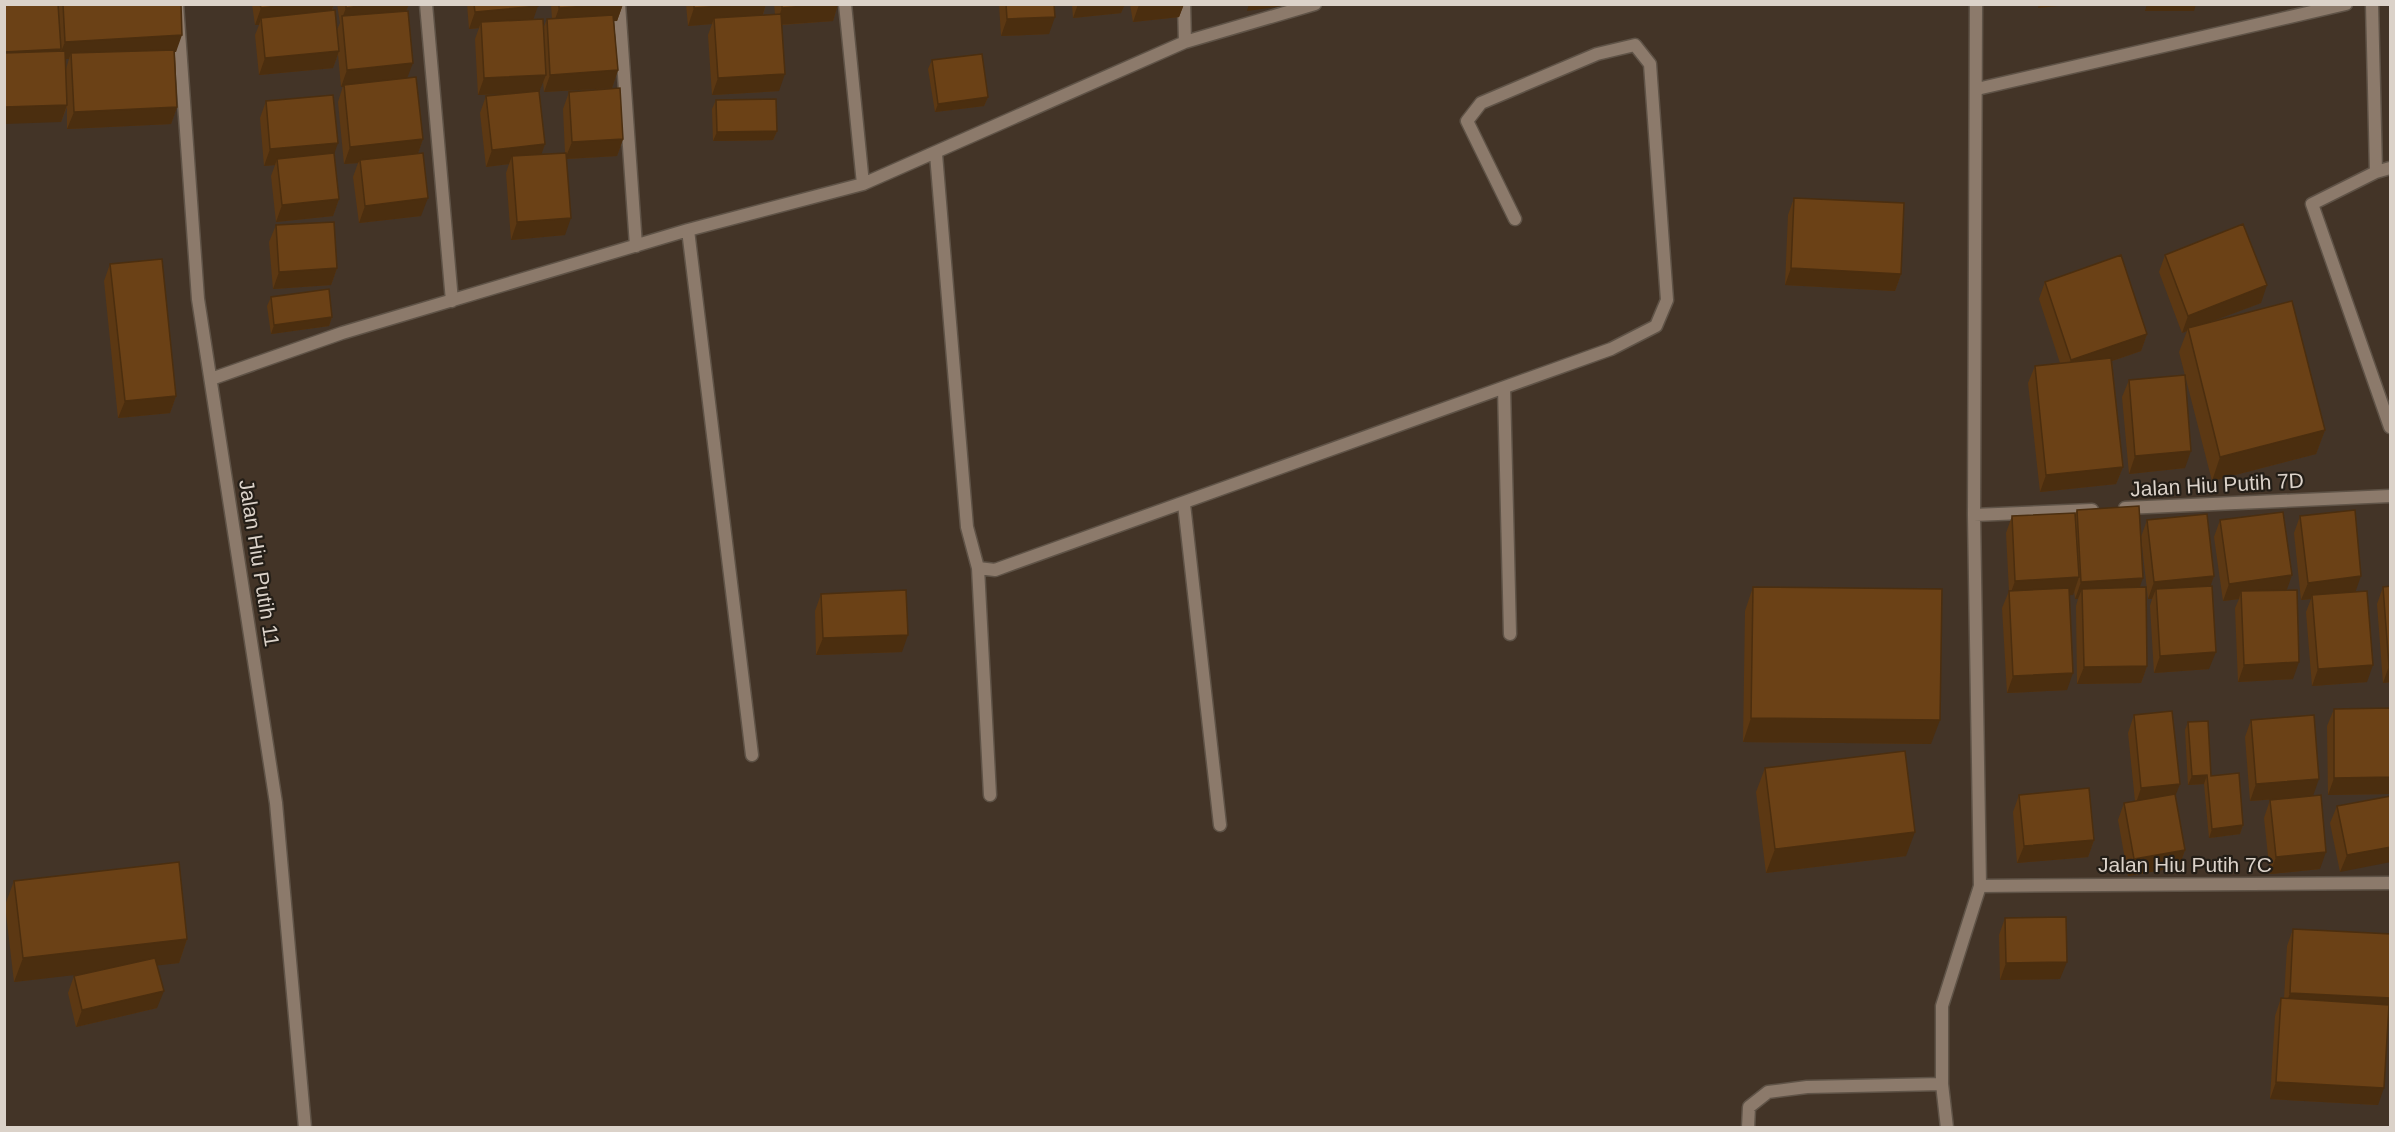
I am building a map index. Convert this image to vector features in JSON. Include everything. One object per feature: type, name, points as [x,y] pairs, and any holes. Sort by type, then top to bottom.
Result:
[{"type":"street","name":"Jalan Hiu Putih 11","points":[[177,4],[198,299],[276,803],[305,1128]]},
{"type":"street","points":[[426,4],[452,301]]},
{"type":"street","points":[[619,4],[636,246]]},
{"type":"street","points":[[845,4],[863,184]]},
{"type":"street","points":[[1185,4],[1185,42]]},
{"type":"street","points":[[211,379],[342,333],[688,230],[863,184],[936,154],[1185,42],[1315,4]]},
{"type":"street","points":[[1947,1128],[1942,1084],[1942,1006],[1980,886],[1974,515],[1976,4]]},
{"type":"street","points":[[1977,89],[2346,4]]},
{"type":"street","points":[[2372,4],[2376,172]]},
{"type":"street","points":[[978,568],[995,570],[1184,504],[1611,349],[1656,326],[1667,300],[1650,64],[1635,45],[1597,54],[1480,104],[1467,122],[1515,219]]},
{"type":"street","points":[[936,154],[961,470],[969,538],[978,568],[990,795]]},
{"type":"street","points":[[2391,168],[2376,172],[2312,204],[2391,428]]},
{"type":"street","points":[[688,230],[752,755]]},
{"type":"street","points":[[1504,388],[1510,634]]},
{"type":"street","name":"Jalan Hiu Putih 7D","points":[[1974,515],[2391,496]]},
{"type":"street","points":[[1184,504],[1220,825]]},
{"type":"street","name":"Jalan Hiu Putih 7C","points":[[1980,886],[2391,884]]},
{"type":"street","points":[[1748,1128],[1749,1107],[1768,1092],[1807,1087],[1942,1084]]},
{"type":"building","points":[[4,4],[58,4],[61,49],[4,52]]},
{"type":"building","points":[[63,4],[181,4],[182,35],[65,42]]},
{"type":"building","points":[[260,4],[294,4],[261,8]]},
{"type":"building","points":[[346,4],[371,4],[346,8]]},
{"type":"building","points":[[474,4],[538,4],[538,6],[475,12]]},
{"type":"building","points":[[559,4],[616,4],[559,8]]},
{"type":"building","points":[[694,4],[749,4],[694,8]]},
{"type":"building","points":[[782,4],[827,4],[782,8]]},
{"type":"building","points":[[1006,4],[1054,4],[1055,17],[1007,19]]},
{"type":"building","points":[[335,10],[339,51],[265,58],[261,18]]},
{"type":"building","points":[[408,11],[413,63],[347,70],[342,16]]},
{"type":"building","points":[[781,14],[785,74],[718,78],[714,18]]},
{"type":"building","points":[[613,15],[618,70],[550,75],[547,19]]},
{"type":"building","points":[[543,19],[546,75],[484,78],[481,22]]},
{"type":"building","points":[[174,50],[177,107],[74,112],[71,53]]},
{"type":"building","points":[[65,51],[67,105],[4,107],[4,53]]},
{"type":"building","points":[[982,54],[988,97],[938,104],[932,60]]},
{"type":"building","points":[[416,77],[423,139],[350,147],[344,85]]},
{"type":"building","points":[[620,88],[623,139],[572,142],[569,92]]},
{"type":"building","points":[[539,91],[545,144],[492,150],[486,96]]},
{"type":"building","points":[[333,95],[338,143],[270,149],[266,101]]},
{"type":"building","points":[[776,99],[777,131],[717,132],[716,100]]},
{"type":"building","points":[[334,153],[339,199],[282,205],[277,159]]},
{"type":"building","points":[[423,153],[428,198],[365,206],[360,160]]},
{"type":"building","points":[[566,153],[571,218],[517,222],[512,156]]},
{"type":"building","points":[[1794,198],[1904,203],[1901,274],[1791,268]]},
{"type":"building","points":[[334,222],[337,268],[279,272],[276,225]]},
{"type":"building","points":[[2243,224],[2267,285],[2188,316],[2165,255]]},
{"type":"building","points":[[2121,255],[2147,334],[2071,360],[2045,282]]},
{"type":"building","points":[[162,259],[176,396],[125,401],[110,264]]},
{"type":"building","points":[[329,289],[332,317],[274,325],[271,297]]},
{"type":"building","points":[[2292,301],[2325,430],[2220,457],[2188,328]]},
{"type":"building","points":[[2111,358],[2123,467],[2046,475],[2035,366]]},
{"type":"building","points":[[2185,375],[2191,451],[2135,456],[2129,380]]},
{"type":"building","points":[[2139,506],[2143,578],[2081,582],[2077,510]]},
{"type":"building","points":[[2355,510],[2361,576],[2308,583],[2300,516]]},
{"type":"building","points":[[2283,512],[2292,575],[2229,584],[2220,520]]},
{"type":"building","points":[[2075,513],[2079,577],[2015,581],[2012,516]]},
{"type":"building","points":[[2207,514],[2214,576],[2154,582],[2147,520]]},
{"type":"building","points":[[2212,586],[2216,652],[2160,656],[2156,589]]},
{"type":"building","points":[[2391,586],[2391,665],[2389,666],[2383,587]]},
{"type":"building","points":[[1753,587],[1942,589],[1940,720],[1751,718]]},
{"type":"building","points":[[2146,587],[2147,666],[2084,667],[2082,589]]},
{"type":"building","points":[[2069,588],[2073,673],[2013,676],[2009,591]]},
{"type":"building","points":[[906,590],[908,635],[823,638],[821,594]]},
{"type":"building","points":[[2297,590],[2299,662],[2244,665],[2241,591]]},
{"type":"building","points":[[2367,591],[2373,665],[2318,669],[2312,595]]},
{"type":"building","points":[[2391,708],[2391,777],[2334,778],[2334,709]]},
{"type":"building","points":[[2172,711],[2180,784],[2141,788],[2134,715]]},
{"type":"building","points":[[2314,715],[2319,779],[2256,784],[2251,720]]},
{"type":"building","points":[[2208,721],[2211,776],[2239,773],[2243,825],[2212,829],[2207,775],[2192,776],[2188,722]]},
{"type":"building","points":[[1905,751],[1915,832],[1775,849],[1765,768]]},
{"type":"building","points":[[2089,788],[2094,840],[2024,846],[2019,795]]},
{"type":"building","points":[[2175,794],[2185,850],[2134,859],[2124,803]]},
{"type":"building","points":[[2321,795],[2326,852],[2276,857],[2270,800]]},
{"type":"building","points":[[2391,796],[2391,847],[2347,855],[2337,806]]},
{"type":"building","points":[[179,862],[187,939],[23,958],[14,881]]},
{"type":"building","points":[[2066,917],[2067,962],[2006,963],[2005,918]]},
{"type":"building","points":[[2293,929],[2391,934],[2391,998],[2290,993]]},
{"type":"building","points":[[155,958],[164,991],[82,1010],[74,976]]},
{"type":"building","points":[[2281,998],[2389,1005],[2384,1088],[2276,1082]]}]
